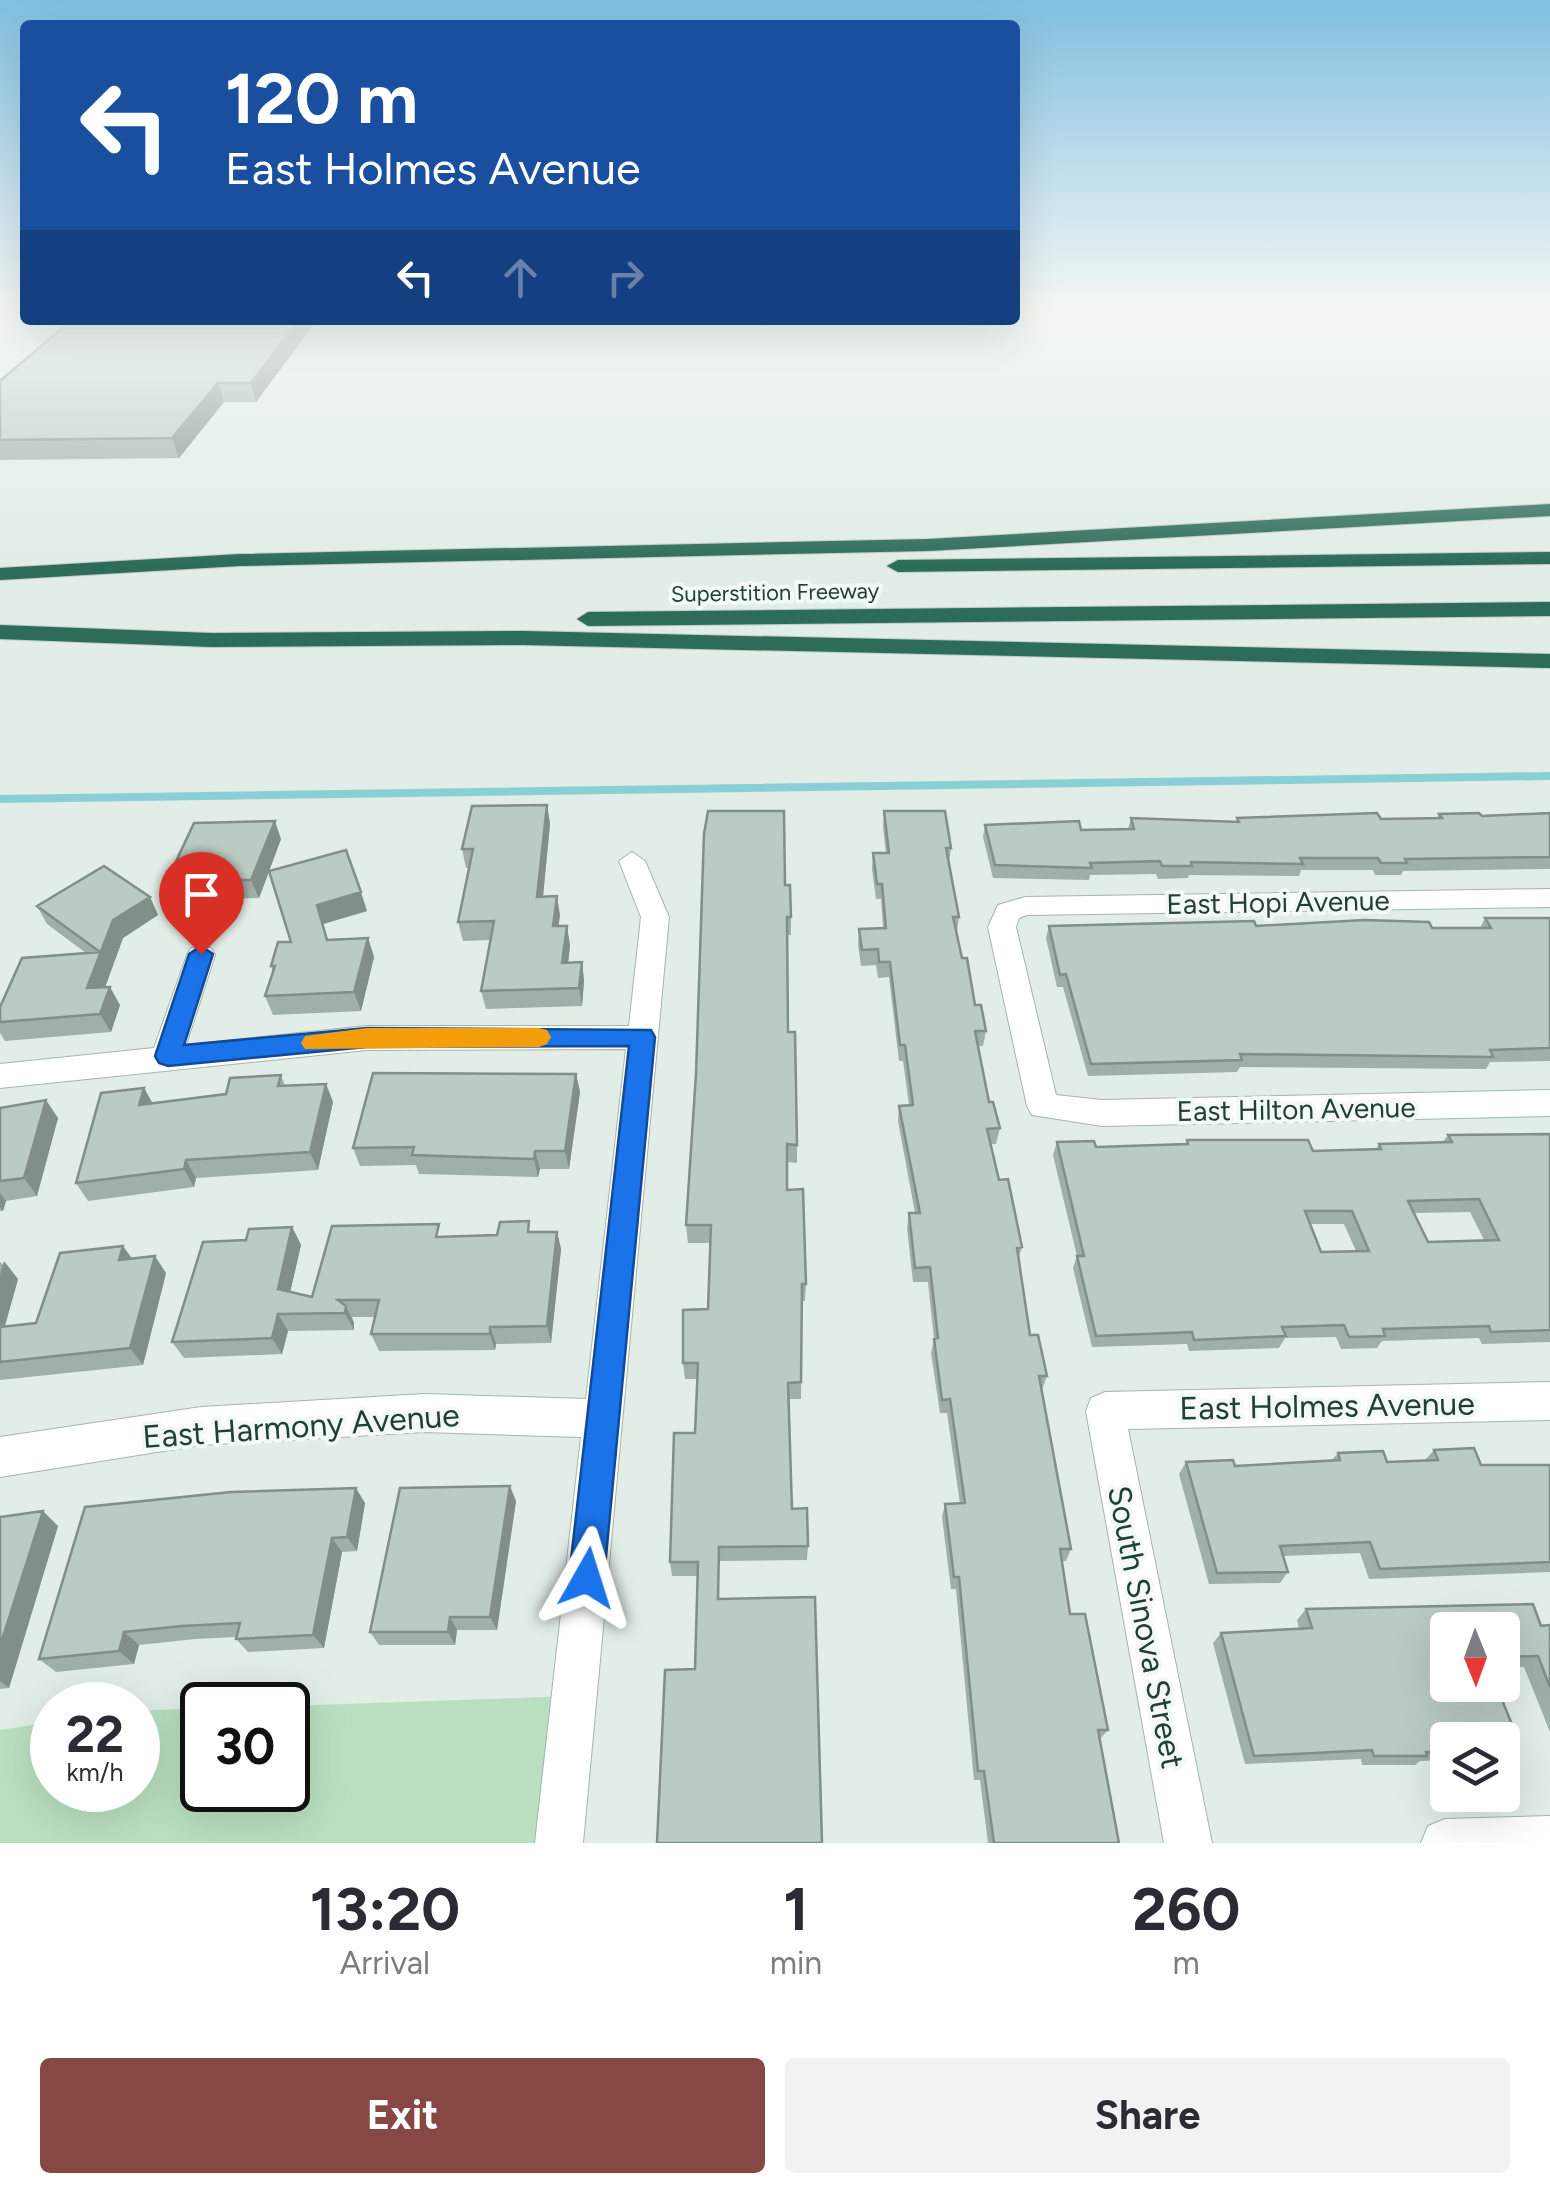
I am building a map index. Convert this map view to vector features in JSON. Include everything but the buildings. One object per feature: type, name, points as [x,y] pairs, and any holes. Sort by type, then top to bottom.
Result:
[{"type":"highway","points":[[0,575],[240,560],[928,545],[1550,510]]},
{"type":"highway","name":"Superstition Freeway","points":[[0,575],[1550,558]]},
{"type":"highway","name":"Superstition Freeway","points":[[0,629],[1550,609]]},
{"type":"highway","points":[[0,629],[210,640],[524,638],[1550,661]]},
{"type":"street","points":[[559,1843],[655,916],[632,861]]},
{"type":"street","name":"East Hopi Avenue","points":[[1043,1106],[1002,927],[1008,912],[1025,906],[1550,898]]},
{"type":"street","points":[[168,1056],[201,954]]},
{"type":"street","points":[[0,1076],[367,1038],[642,1037]]},
{"type":"street","name":"East Hilton Avenue","points":[[1043,1106],[1102,1113],[1550,1103]]},
{"type":"street","name":"East Holmes Avenue","points":[[1105,1410],[1550,1401]]},
{"type":"street","name":"South Sinova Street","points":[[1105,1410],[1188,1843]]},
{"type":"street","name":"East Harmony Avenue","points":[[0,1457],[200,1426],[424,1413],[604,1419]]},
{"type":"street","points":[[1445,1843],[1550,1840]]},
{"type":"green space","points":[[574,1696],[559,1843],[0,1843],[0,1730],[30,1725],[30,1812],[160,1812],[160,1710],[180,1709],[180,1812],[310,1812],[310,1705]]},
{"type":"waterway","points":[[0,799],[1550,776]]},
{"type":"slow traffic","points":[[314,1043],[367,1038],[539,1037]]},
{"type":"route","points":[[201,954],[168,1056],[367,1038],[642,1037],[587,1578]]}]
